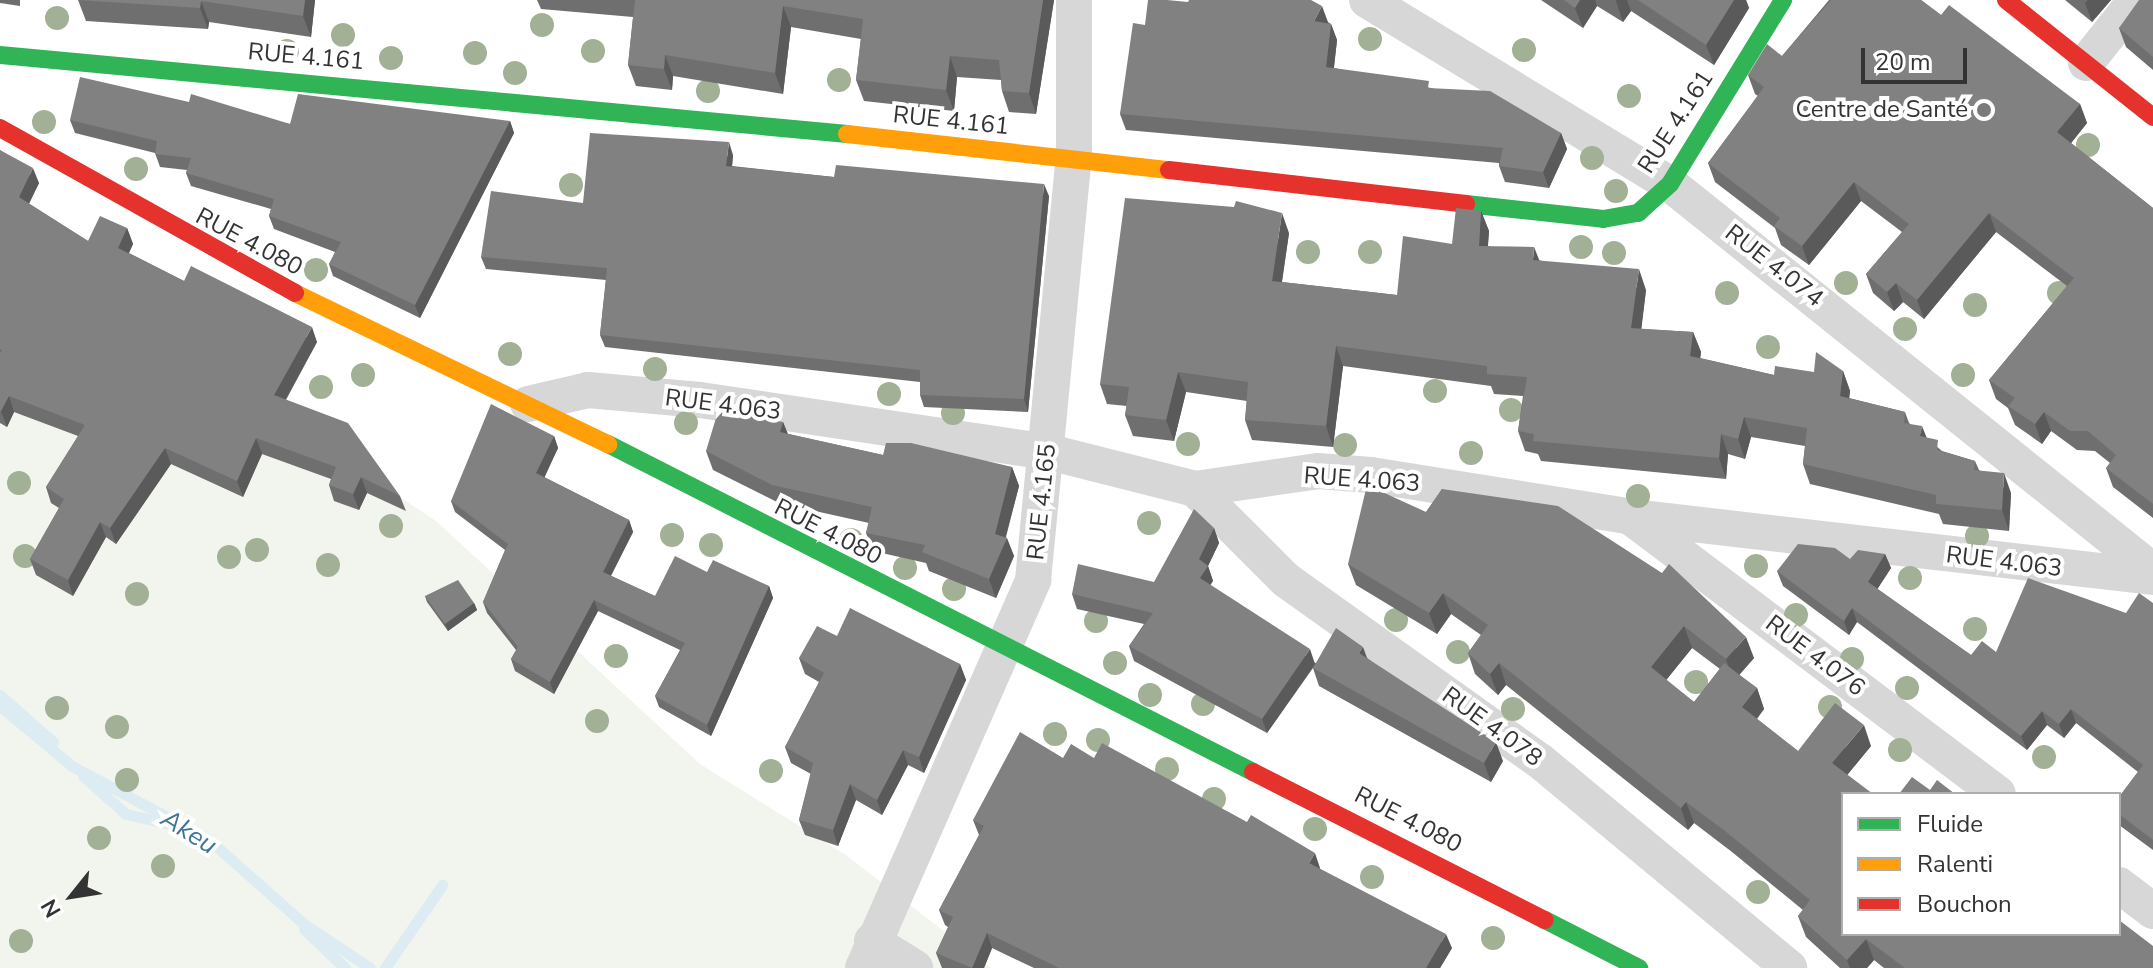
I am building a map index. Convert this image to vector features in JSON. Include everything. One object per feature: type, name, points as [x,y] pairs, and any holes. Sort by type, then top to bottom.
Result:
[{"type":"street","name":"RUE 4.165","points":[[867,955],[1033,580],[1049,452],[1074,157],[1074,0]]},
{"type":"street","name":"RUE 4.074","points":[[1367,0],[1670,184],[2153,574]]},
{"type":"street","name":"RUE 4.161","points":[[0,55],[539,100],[1074,157],[1590,219],[1638,213],[1670,184],[1783,0]]},
{"type":"street","points":[[2006,0],[2153,117]]},
{"type":"street","points":[[2086,63],[2136,0]]},
{"type":"street","name":"RUE 4.080","points":[[0,128],[241,266],[528,404],[1004,651],[1379,831],[1639,968]]},
{"type":"street","name":"RUE 4.063","points":[[528,404],[588,390],[700,400],[1049,452],[1195,489],[1331,472],[1632,517],[2153,574]]},
{"type":"street","name":"RUE 4.078","points":[[1195,489],[1286,580],[1540,761],[1789,968]]},
{"type":"street","name":"RUE 4.076","points":[[1632,517],[1995,792]]},
{"type":"street","points":[[2121,887],[2153,911]]},
{"type":"street","points":[[867,955],[915,968]]},
{"type":"shaded area","points":[[0,320],[236,388],[436,521],[700,764],[846,855],[991,968],[0,968]]},
{"type":"building","points":[[78,0],[305,0],[303,16],[201,1],[200,8]]},
{"type":"building","points":[[635,0],[1043,0],[1029,93],[1002,91],[999,60],[950,56],[946,90],[856,80],[863,19],[783,6],[775,73],[665,55],[664,69],[628,65]]},
{"type":"building","points":[[1148,0],[1311,0],[1322,6],[1314,21],[1331,24],[1326,67],[1429,81],[1428,88],[1490,91],[1561,133],[1543,172],[1499,166],[1503,148],[1120,114],[1133,23],[1145,25]]},
{"type":"building","points":[[1564,0],[1580,0],[1575,8]]},
{"type":"building","points":[[1638,0],[1734,0],[1706,45]]},
{"type":"building","points":[[1831,0],[1921,0],[1941,15],[1949,5],[2080,104],[2057,132],[2153,208],[2153,504],[2106,468],[2116,455],[2088,431],[2070,431],[2044,412],[2035,424],[2008,406],[2015,398],[1989,380],[2074,278],[1989,213],[1917,300],[1896,283],[1887,292],[1866,274],[1909,224],[1854,182],[1802,246],[1774,226],[1780,218],[1708,163],[1764,87],[1748,75],[1767,44],[1782,56]]},
{"type":"building","points":[[2139,0],[2153,0],[2153,57],[2119,28]]},
{"type":"building","points":[[80,77],[189,102],[191,94],[290,124],[298,94],[510,121],[415,305],[329,264],[341,242],[269,216],[274,199],[186,173],[191,158],[155,154],[157,141],[70,120]]},
{"type":"building","points":[[590,133],[729,142],[726,166],[834,177],[836,165],[1044,184],[1024,399],[920,395],[920,370],[600,335],[607,268],[481,257],[491,191],[583,203]]},
{"type":"building","points":[[0,150],[33,168],[19,197],[88,241],[100,216],[127,228],[118,248],[184,281],[191,266],[312,327],[274,395],[348,423],[400,496],[361,477],[353,494],[329,485],[336,467],[256,438],[237,481],[165,448],[110,528],[100,522],[68,580],[30,559],[64,499],[46,487],[85,425],[9,396],[0,411]]},
{"type":"building","points":[[1125,198],[1234,207],[1236,201],[1282,213],[1272,281],[1397,295],[1403,236],[1452,244],[1456,208],[1481,211],[1479,246],[1534,247],[1533,260],[1639,269],[1631,328],[1693,332],[1690,356],[1774,375],[1775,366],[1814,372],[1816,352],[1843,371],[1840,396],[1905,412],[1904,423],[1922,426],[1920,436],[1938,440],[1937,450],[1975,461],[1974,470],[2004,473],[2002,510],[1936,504],[1936,495],[1803,464],[1807,428],[1744,417],[1738,439],[1721,434],[1719,458],[1533,441],[1534,434],[1518,431],[1527,377],[1487,374],[1487,366],[1336,346],[1326,426],[1245,420],[1248,382],[1178,372],[1166,420],[1125,415],[1129,387],[1100,384]]},
{"type":"building","points":[[491,404],[554,436],[536,473],[629,520],[603,572],[655,596],[675,556],[707,572],[713,560],[769,586],[707,725],[655,696],[685,643],[594,600],[550,682],[511,659],[518,647],[483,602],[508,544],[451,501]]},
{"type":"building","points":[[719,408],[783,422],[780,432],[883,455],[886,443],[911,443],[1012,467],[995,534],[1007,538],[989,579],[922,552],[925,545],[866,533],[872,507],[772,485],[706,451]]},
{"type":"building","points":[[1367,485],[1426,512],[1442,489],[1558,506],[1662,573],[1669,564],[1746,637],[1726,659],[1684,626],[1651,667],[1694,702],[1724,663],[1757,688],[1742,707],[1798,751],[1835,703],[1864,725],[1832,763],[1870,792],[1841,792],[1841,936],[2121,936],[2121,922],[2153,946],[2153,968],[1905,968],[1866,939],[1847,960],[1798,916],[1810,900],[1725,831],[1686,802],[1681,808],[1499,663],[1490,674],[1468,653],[1488,625],[1443,593],[1429,613],[1348,564]]},
{"type":"building","points":[[1194,509],[1214,528],[1199,559],[1208,566],[1200,578],[1310,649],[1262,719],[1129,646],[1153,613],[1072,594],[1078,564],[1154,582]]},
{"type":"building","points":[[1798,544],[1835,548],[1850,559],[1858,550],[1885,554],[1868,582],[1971,655],[1982,641],[1996,652],[2028,578],[2126,613],[2139,593],[2153,603],[2153,840],[2121,816],[2121,794],[2143,765],[2071,709],[2059,724],[2042,711],[2021,736],[1852,608],[1844,621],[1777,571]]},
{"type":"building","points":[[458,580],[474,603],[445,624],[425,596]]},
{"type":"building","points":[[850,608],[960,664],[919,757],[903,750],[877,800],[850,784],[833,830],[799,820],[813,763],[785,747],[824,673],[799,658],[817,626],[837,636]]},
{"type":"building","points":[[1336,628],[1363,647],[1359,653],[1496,742],[1484,763],[1313,668]]},
{"type":"building","points":[[1020,732],[1063,758],[1071,744],[1094,758],[1102,743],[1247,822],[1251,815],[1315,853],[1309,863],[1446,934],[1426,968],[1059,968],[987,933],[972,968],[936,953],[953,917],[939,910],[984,826],[973,820]]},
{"type":"building","points":[[1912,777],[1930,790],[1937,780],[1952,792],[1901,792]]},
{"type":"waterway","points":[[0,695],[53,742]]},
{"type":"waterway","name":"Akeu","points":[[0,706],[72,766],[208,839],[304,924],[370,968]]},
{"type":"waterway","points":[[83,776],[126,814],[170,824]]},
{"type":"waterway","points":[[385,968],[442,885]]},
{"type":"waterway","points":[[304,929],[345,968]]},
{"type":"traffic: fast","points":[[1466,204],[1603,219],[1638,213],[1670,184],[1783,0]]},
{"type":"traffic: fast","points":[[0,55],[847,134]]},
{"type":"traffic: fast","points":[[608,444],[1253,772]]},
{"type":"traffic: fast","points":[[1545,920],[1639,968]]},
{"type":"traffic: slow","points":[[847,134],[1169,170]]},
{"type":"traffic: slow","points":[[295,293],[608,444]]},
{"type":"traffic: jam","points":[[2006,0],[2153,117]]},
{"type":"traffic: jam","points":[[0,128],[295,293]]},
{"type":"traffic: jam","points":[[1169,170],[1466,204]]},
{"type":"traffic: jam","points":[[1253,772],[1545,920]]},
{"type":"place","name":"Centre de Santé","points":[[1984,110]]}]
